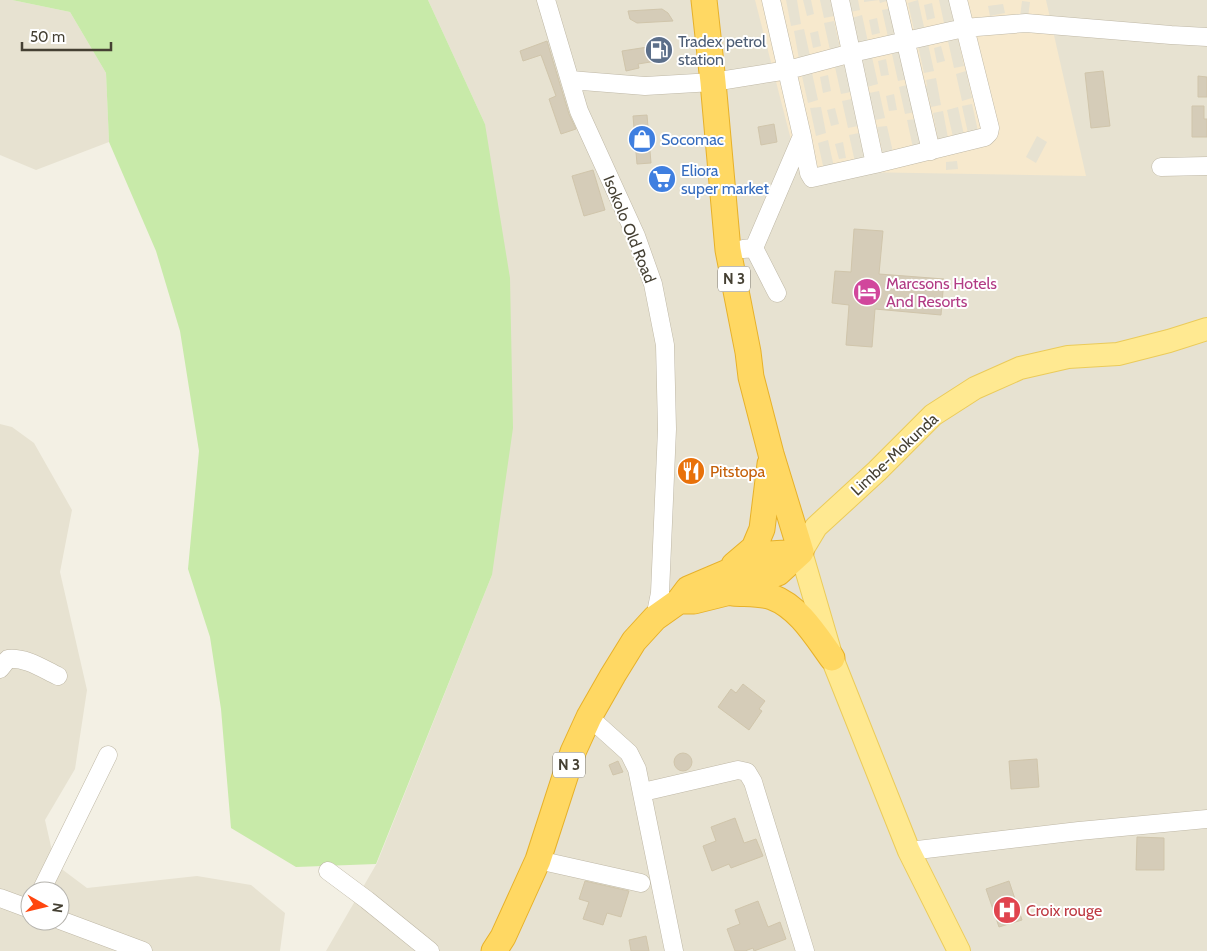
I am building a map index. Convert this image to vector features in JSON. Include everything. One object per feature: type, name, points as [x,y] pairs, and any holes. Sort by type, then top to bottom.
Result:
[{"type":"highway","name":"N 3","points":[[494,951],[503,937],[538,860],[573,752],[589,717],[612,675],[634,641],[655,618],[679,601],[688,589],[727,583],[770,554],[801,552],[771,454],[751,377],[748,352],[728,250],[704,0]]},
{"type":"highway","points":[[771,454],[762,529],[754,548],[727,583],[771,597],[790,607],[811,629],[832,658]]},
{"type":"main road","name":"Limbe-Mokunda","points":[[801,552],[816,527],[877,472],[933,415],[975,388],[1020,368],[1068,357],[1118,354],[1169,342],[1207,329]]},
{"type":"main road","points":[[801,552],[832,658],[909,851],[958,951]]},
{"type":"street","name":"Isokolo Old Road","points":[[546,0],[579,111],[639,244],[653,284],[665,345],[667,429],[660,593],[655,618]]},
{"type":"street","points":[[771,0],[788,70],[809,173],[812,178],[984,138],[989,133],[990,128],[958,0]]},
{"type":"street","points":[[840,0],[875,164]]},
{"type":"street","points":[[896,0],[931,151]]},
{"type":"street","points":[[570,80],[645,86],[713,82],[788,70],[906,40],[964,28],[1026,23],[1171,36],[1207,37]]},
{"type":"street","points":[[754,248],[802,136]]},
{"type":"street","points":[[1162,167],[1207,166]]},
{"type":"street","points":[[728,250],[754,248]]},
{"type":"street","points":[[754,248],[777,293]]},
{"type":"street","points":[[0,669],[8,659],[15,658],[58,676]]},
{"type":"street","points":[[589,717],[629,753],[637,769],[674,951]]},
{"type":"street","points":[[46,881],[108,755]]},
{"type":"street","points":[[643,792],[738,770],[747,772],[753,782],[805,951]]},
{"type":"street","points":[[909,851],[1079,831],[1207,819]]},
{"type":"street","points":[[538,860],[641,883]]},
{"type":"street","points":[[328,871],[430,951]]},
{"type":"street","points":[[0,898],[20,905]]},
{"type":"street","points":[[70,924],[143,951]]},
{"type":"shaded area","points":[[0,0],[12,0],[70,12],[106,73],[109,142],[36,170],[0,155]]},
{"type":"shaded area","points":[[428,0],[1207,0],[1207,951],[326,951],[377,863],[492,575],[485,124]]},
{"type":"shaded area","points":[[755,0],[786,0],[791,26],[801,24],[797,0],[803,0],[807,16],[814,14],[811,0],[820,0],[824,18],[834,16],[832,8],[836,7],[835,1],[831,0],[847,0],[850,12],[860,10],[858,0],[864,0],[864,2],[879,0],[880,3],[890,0],[918,0],[939,0],[944,23],[954,21],[949,0],[1046,0],[1086,176],[799,171]],"holes":[[[918,0],[924,27],[914,30],[908,3]],[[1022,1],[1030,2],[1028,18],[1020,17]],[[932,3],[935,18],[927,20],[924,5]],[[1003,4],[1005,13],[990,16],[988,6]],[[892,8],[898,35],[888,37],[882,10]],[[862,15],[868,42],[858,44],[852,18]],[[877,18],[880,33],[872,35],[869,20]],[[834,21],[840,48],[830,50],[824,23]],[[804,29],[810,56],[799,59],[794,31]],[[818,31],[821,46],[813,48],[810,33]],[[958,39],[964,66],[954,68],[948,41]],[[928,44],[934,71],[924,73],[918,46]],[[941,46],[945,61],[937,63],[934,48]],[[902,51],[908,79],[898,81],[892,54]],[[872,57],[878,84],[867,87],[858,60]],[[886,59],[889,75],[881,76],[878,61]],[[845,65],[851,92],[841,94],[835,67]],[[966,71],[972,98],[962,101],[956,74]],[[812,73],[818,100],[808,103],[802,76]],[[828,75],[831,91],[823,93],[820,77]],[[936,78],[941,105],[931,107],[928,94],[922,95],[920,88],[927,86],[926,80]],[[910,84],[915,112],[905,114],[899,87]],[[879,91],[885,118],[875,120],[869,93]],[[894,94],[897,110],[889,111],[886,96]],[[852,99],[858,126],[848,128],[842,101]],[[972,104],[978,131],[968,133],[962,106]],[[821,107],[826,133],[816,136],[810,108]],[[958,107],[964,135],[953,137],[947,110]],[[835,108],[839,124],[831,126],[827,110]],[[943,111],[948,138],[938,140],[933,113]],[[917,119],[923,146],[913,148],[907,120]],[[887,126],[893,152],[883,155],[877,127]],[[859,133],[865,160],[855,162],[849,135]],[[1037,136],[1047,142],[1036,163],[1026,157]],[[828,140],[834,167],[824,170],[818,143]],[[843,142],[846,158],[839,159],[835,144]],[[957,161],[958,169],[946,170],[946,162]]]},
{"type":"shaded area","points":[[0,424],[12,427],[34,443],[72,510],[60,572],[87,690],[75,769],[45,820],[55,864],[87,888],[197,876],[251,885],[285,913],[280,951],[0,951]]},
{"type":"green space","points":[[12,0],[428,0],[485,124],[510,278],[513,428],[492,575],[376,864],[296,867],[231,828],[221,709],[210,637],[188,569],[199,451],[180,331],[156,251],[109,142],[106,73],[70,12]]},
{"type":"building","points":[[662,9],[668,13],[673,21],[637,23],[630,19],[628,11]]},
{"type":"building","points":[[547,41],[569,114],[576,129],[561,134],[549,99],[556,96],[541,55],[523,61],[520,51]]},
{"type":"building","points":[[667,44],[669,59],[638,64],[639,68],[626,71],[622,51]]},
{"type":"building","points":[[1103,71],[1110,126],[1091,128],[1085,73]]},
{"type":"building","points":[[1198,76],[1207,77],[1207,97],[1198,97]]},
{"type":"building","points":[[1192,106],[1204,106],[1204,119],[1207,119],[1207,137],[1192,137]]},
{"type":"building","name":"Socomac","points":[[647,115],[651,163],[637,164],[633,116]]},
{"type":"building","points":[[774,124],[777,142],[761,145],[758,127]]},
{"type":"building","points":[[593,170],[605,210],[584,216],[572,176]]},
{"type":"building","points":[[668,172],[669,191],[658,192],[656,174]]},
{"type":"building","points":[[854,229],[883,231],[879,274],[944,279],[941,315],[875,309],[872,347],[846,345],[849,305],[832,303],[835,271],[851,272]]},
{"type":"building","points":[[743,684],[765,701],[759,709],[762,711],[749,730],[718,707],[731,689],[736,693]]},
{"type":"building","points":[[683,753],[689,756],[692,762],[689,768],[683,771],[677,768],[674,762],[677,756]]},
{"type":"building","points":[[1037,759],[1039,787],[1011,789],[1009,761]]},
{"type":"building","points":[[618,761],[623,772],[613,775],[609,765]]},
{"type":"building","points":[[735,818],[744,843],[756,839],[763,856],[731,868],[729,864],[712,871],[703,846],[716,841],[711,827]]},
{"type":"building","points":[[1137,837],[1164,838],[1164,870],[1136,870]]},
{"type":"building","points":[[585,881],[629,891],[621,917],[607,913],[603,925],[583,919],[589,902],[579,899]]},
{"type":"building","points":[[1009,881],[1022,920],[999,927],[986,889]]},
{"type":"building","points":[[758,901],[768,927],[780,922],[786,939],[754,951],[753,948],[745,951],[735,951],[727,929],[740,924],[735,910]]},
{"type":"building","points":[[646,936],[649,951],[631,951],[629,940]]},
{"type":"place","name":"Tradex petrol station","points":[[659,50]]},
{"type":"place","name":"Socomac","points":[[642,139]]},
{"type":"place","name":"Eliora super market","points":[[662,179]]},
{"type":"place","name":"Marcsons Hotels And Resorts","points":[[867,292]]},
{"type":"place","name":"Pitstopa","points":[[691,471]]},
{"type":"place","name":"Croix rouge","points":[[1007,910]]}]
